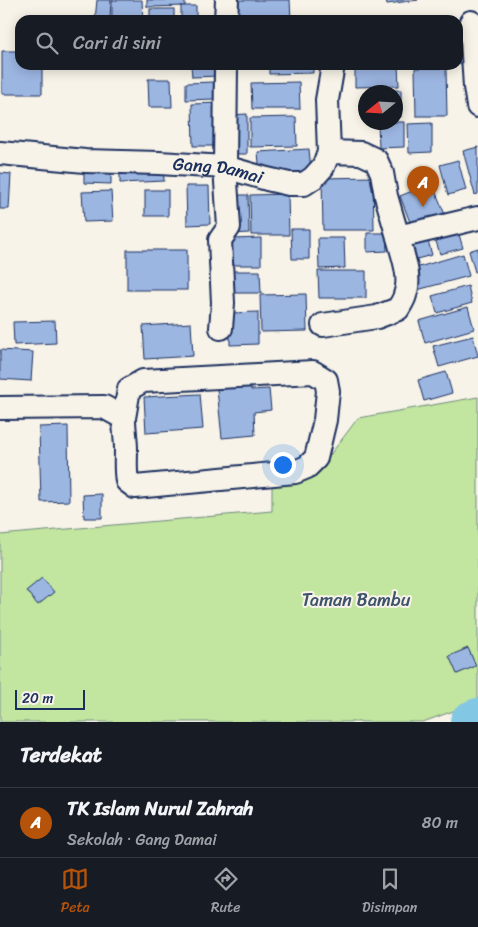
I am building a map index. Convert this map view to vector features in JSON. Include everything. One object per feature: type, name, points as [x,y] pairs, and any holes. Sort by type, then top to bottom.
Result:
[{"type":"street","points":[[226,15],[228,0]]},
{"type":"street","points":[[469,22],[478,106]]},
{"type":"street","points":[[221,328],[224,303],[220,240],[229,227],[226,167],[226,70]]},
{"type":"street","points":[[323,325],[377,317],[398,309],[406,295],[407,282],[407,274],[386,196],[382,173],[376,160],[361,153],[329,152],[327,100],[332,70]]},
{"type":"street","name":"Gang Damai","points":[[0,153],[85,161],[226,167],[267,180],[289,184],[304,184],[314,178],[323,167],[329,152]]},
{"type":"street","points":[[398,237],[478,218]]},
{"type":"street","points":[[313,372],[326,380],[328,392],[325,420],[316,458],[307,467],[295,472],[135,487],[127,481],[125,471],[124,418],[129,389],[143,381],[313,372]]},
{"type":"street","points":[[0,408],[104,407],[124,418]]},
{"type":"green space","name":"Taman Bambu","points":[[478,397],[478,702],[423,722],[0,722],[0,535],[272,511],[272,484],[307,477],[330,455],[358,418]]},
{"type":"building","points":[[97,0],[111,0],[110,15],[96,15]]},
{"type":"building","points":[[112,0],[142,0],[143,15],[112,15]]},
{"type":"building","points":[[147,0],[185,0],[185,6],[147,7]]},
{"type":"building","points":[[238,0],[290,0],[291,15],[238,15]]},
{"type":"building","points":[[386,0],[418,0],[387,4]]},
{"type":"building","points":[[181,6],[196,6],[196,15],[181,15]]},
{"type":"building","points":[[150,9],[174,9],[174,15],[150,15]]},
{"type":"building","points":[[463,35],[466,35],[466,64],[463,64]]},
{"type":"building","points":[[2,51],[15,51],[15,70],[42,70],[42,94],[2,94]]},
{"type":"building","points":[[191,70],[219,70],[219,76],[192,77]]},
{"type":"building","points":[[269,70],[313,70],[313,73],[269,74]]},
{"type":"building","points":[[355,70],[398,70],[399,85],[358,85],[358,87],[355,87]]},
{"type":"building","points":[[415,70],[446,70],[447,116],[416,116]]},
{"type":"building","points":[[148,79],[171,79],[172,107],[149,107]]},
{"type":"building","points":[[214,82],[214,99],[186,100],[186,83]]},
{"type":"building","points":[[299,82],[300,109],[252,109],[251,83]]},
{"type":"building","points":[[219,103],[219,146],[193,146],[192,104]]},
{"type":"building","points":[[247,114],[247,154],[231,154],[230,115]]},
{"type":"building","points":[[296,117],[297,146],[250,147],[250,118]]},
{"type":"building","points":[[404,122],[404,147],[379,148],[378,130],[403,130]]},
{"type":"building","points":[[432,123],[432,152],[409,153],[408,124]]},
{"type":"building","points":[[478,147],[478,194],[475,195],[463,151]]},
{"type":"building","points":[[309,149],[311,172],[260,175],[258,152]]},
{"type":"building","points":[[458,160],[466,190],[448,195],[440,165]]},
{"type":"building","points":[[163,165],[164,181],[120,183],[120,167]]},
{"type":"building","points":[[84,170],[111,171],[111,184],[84,183]]},
{"type":"building","points":[[0,173],[11,174],[9,209],[0,209]]},
{"type":"building","points":[[373,177],[374,230],[323,230],[322,178]]},
{"type":"building","points":[[432,183],[446,217],[413,230],[400,196]]},
{"type":"building","points":[[186,186],[209,186],[210,224],[187,225]]},
{"type":"building","points":[[145,190],[168,190],[168,216],[145,216]]},
{"type":"building","points":[[111,191],[113,221],[84,222],[82,192]]},
{"type":"building","points":[[288,194],[289,235],[251,235],[250,195]]},
{"type":"building","points":[[232,195],[248,195],[249,233],[232,234]]},
{"type":"building","points":[[457,228],[463,248],[440,254],[434,235]]},
{"type":"building","points":[[291,229],[309,229],[309,259],[292,259]]},
{"type":"building","points":[[367,233],[386,233],[387,251],[367,252]]},
{"type":"building","points":[[427,237],[432,255],[409,261],[404,243]]},
{"type":"building","points":[[261,238],[261,265],[233,265],[232,239]]},
{"type":"building","points":[[318,238],[344,238],[345,268],[319,269]]},
{"type":"building","points":[[478,248],[478,271],[475,272],[469,251]]},
{"type":"building","points":[[127,250],[187,250],[187,290],[127,290]]},
{"type":"building","points":[[463,254],[469,276],[417,290],[412,269]]},
{"type":"building","points":[[230,271],[260,271],[261,293],[230,293]]},
{"type":"building","points":[[318,271],[366,271],[366,298],[319,298]]},
{"type":"building","points":[[468,286],[472,303],[437,313],[432,296]]},
{"type":"building","points":[[306,294],[307,331],[261,332],[260,295]]},
{"type":"building","points":[[468,307],[474,329],[425,343],[419,321]]},
{"type":"building","points":[[258,312],[258,344],[230,345],[230,313]]},
{"type":"building","points":[[55,321],[56,343],[14,345],[13,322]]},
{"type":"building","points":[[191,323],[193,356],[145,359],[143,326]]},
{"type":"building","points":[[473,336],[478,356],[439,367],[433,346]]},
{"type":"building","points":[[0,350],[33,352],[31,381],[0,379]]},
{"type":"building","points":[[446,372],[452,393],[424,401],[418,380]]},
{"type":"building","points":[[251,386],[251,390],[269,389],[271,410],[254,412],[255,435],[222,438],[217,389]]},
{"type":"building","points":[[200,394],[203,429],[146,433],[144,397]]},
{"type":"building","points":[[68,426],[69,501],[41,502],[39,427]]},
{"type":"building","points":[[102,494],[102,518],[84,518],[83,495]]},
{"type":"building","points":[[42,578],[54,592],[38,605],[26,591]]},
{"type":"building","points":[[468,648],[476,666],[457,674],[449,656]]},
{"type":"waterway","points":[[471,722],[478,719]]},
{"type":"place","name":"TK Islam Nurul Zahrah","points":[[423,207]]}]
